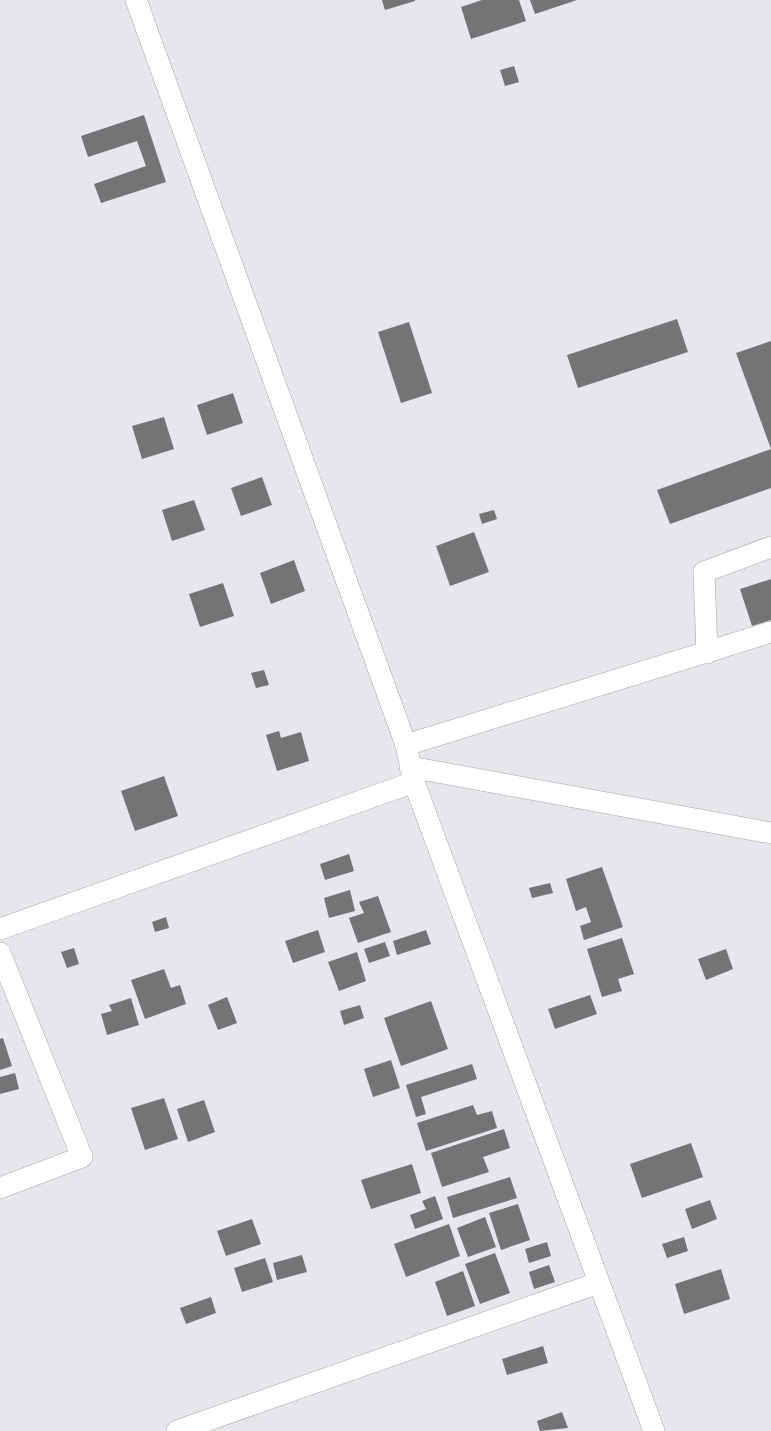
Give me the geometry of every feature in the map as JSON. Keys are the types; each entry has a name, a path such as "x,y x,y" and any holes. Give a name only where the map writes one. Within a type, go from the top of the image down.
{"street":[{"path":"136,0 405,745 412,774 654,1431"},
{"path":"707,653 704,572 771,547"},
{"path":"405,745 771,632"},
{"path":"0,929 412,774 771,833"},
{"path":"0,953 82,1157 0,1188"},
{"path":"177,1431 598,1283"}],"building":[{"path":"382,0 415,0 415,1 385,10"},
{"path":"482,0 519,0 526,21 471,39 461,7"},
{"path":"530,0 577,0 535,14"},
{"path":"514,66 519,82 505,86 500,70"},
{"path":"144,115 166,182 101,203 94,184 146,166 137,141 88,157 81,136"},
{"path":"677,319 688,352 578,388 567,355"},
{"path":"409,322 432,393 401,403 378,332"},
{"path":"771,341 771,449 736,353"},
{"path":"233,393 243,423 207,435 197,405"},
{"path":"164,417 174,449 142,459 132,426"},
{"path":"771,449 771,488 670,524 657,490"},
{"path":"262,477 272,505 241,516 231,488"},
{"path":"194,500 205,530 172,541 162,510"},
{"path":"494,510 497,519 482,524 479,514"},
{"path":"474,532 489,572 450,586 436,546"},
{"path":"294,560 305,591 271,604 260,573"},
{"path":"771,579 771,620 752,626 740,589"},
{"path":"223,583 234,616 200,627 189,594"},
{"path":"264,670 269,685 256,688 251,673"},
{"path":"279,731 281,738 301,732 309,761 277,771 266,735"},
{"path":"164,776 178,816 135,831 121,791"},
{"path":"349,854 354,871 325,880 320,864"},
{"path":"602,867 623,927 584,940 580,926 591,922 586,907 576,911 566,879"},
{"path":"550,883 553,893 532,898 529,888"},
{"path":"350,890 355,911 329,918 324,898"},
{"path":"378,896 391,932 358,943 349,918 364,913 359,902"},
{"path":"166,917 169,928 155,932 152,922"},
{"path":"318,930 325,952 293,963 285,941"},
{"path":"426,930 431,944 397,955 393,941"},
{"path":"622,938 634,974 618,979 622,991 602,997 587,949"},
{"path":"385,942 390,956 369,963 364,949"},
{"path":"74,948 79,964 67,968 61,952"},
{"path":"726,949 733,969 706,980 698,959"},
{"path":"357,952 366,981 339,991 328,962"},
{"path":"164,969 171,988 180,985 186,1004 145,1019 131,980"},
{"path":"590,995 597,1014 555,1029 548,1009"},
{"path":"227,997 237,1023 218,1030 208,1005"},
{"path":"131,998 139,1025 107,1035 101,1014 112,1011 109,1005"},
{"path":"431,1001 448,1049 401,1066 384,1018"},
{"path":"360,1005 364,1018 344,1025 340,1011"},
{"path":"3,1038 12,1066 0,1070 0,1039"},
{"path":"391,1060 400,1088 373,1097 364,1069"},
{"path":"472,1064 477,1079 421,1097 426,1114 416,1117 406,1085"},
{"path":"15,1073 19,1089 0,1094 0,1077"},
{"path":"164,1098 178,1139 145,1150 131,1108"},
{"path":"204,1100 215,1132 188,1142 177,1109"},
{"path":"473,1105 477,1115 492,1111 497,1128 426,1151 417,1123"},
{"path":"504,1129 510,1148 483,1157 489,1172 442,1187 431,1153"},
{"path":"691,1143 703,1177 642,1198 630,1164"},
{"path":"412,1164 421,1193 371,1209 361,1180"},
{"path":"510,1177 517,1198 453,1218 447,1197"},
{"path":"435,1196 443,1219 415,1229 410,1215 426,1209 422,1201"},
{"path":"710,1200 717,1219 692,1229 685,1209"},
{"path":"518,1204 530,1240 501,1250 489,1213"},
{"path":"485,1217 496,1247 468,1257 457,1228"},
{"path":"252,1219 261,1244 226,1256 217,1231"},
{"path":"449,1224 460,1256 406,1277 394,1244"},
{"path":"684,1237 688,1251 667,1258 662,1244"},
{"path":"547,1242 551,1256 529,1263 525,1249"},
{"path":"495,1253 510,1293 480,1304 465,1264"},
{"path":"302,1255 307,1272 277,1280 273,1263"},
{"path":"265,1258 273,1282 242,1292 234,1268"},
{"path":"549,1265 555,1282 534,1289 529,1272"},
{"path":"721,1269 730,1299 684,1314 675,1284"},
{"path":"463,1271 475,1306 447,1316 435,1282"},
{"path":"211,1297 216,1313 186,1324 180,1308"},
{"path":"543,1346 548,1363 507,1375 502,1359"},
{"path":"562,1412 568,1428 540,1431 537,1421"}]}
